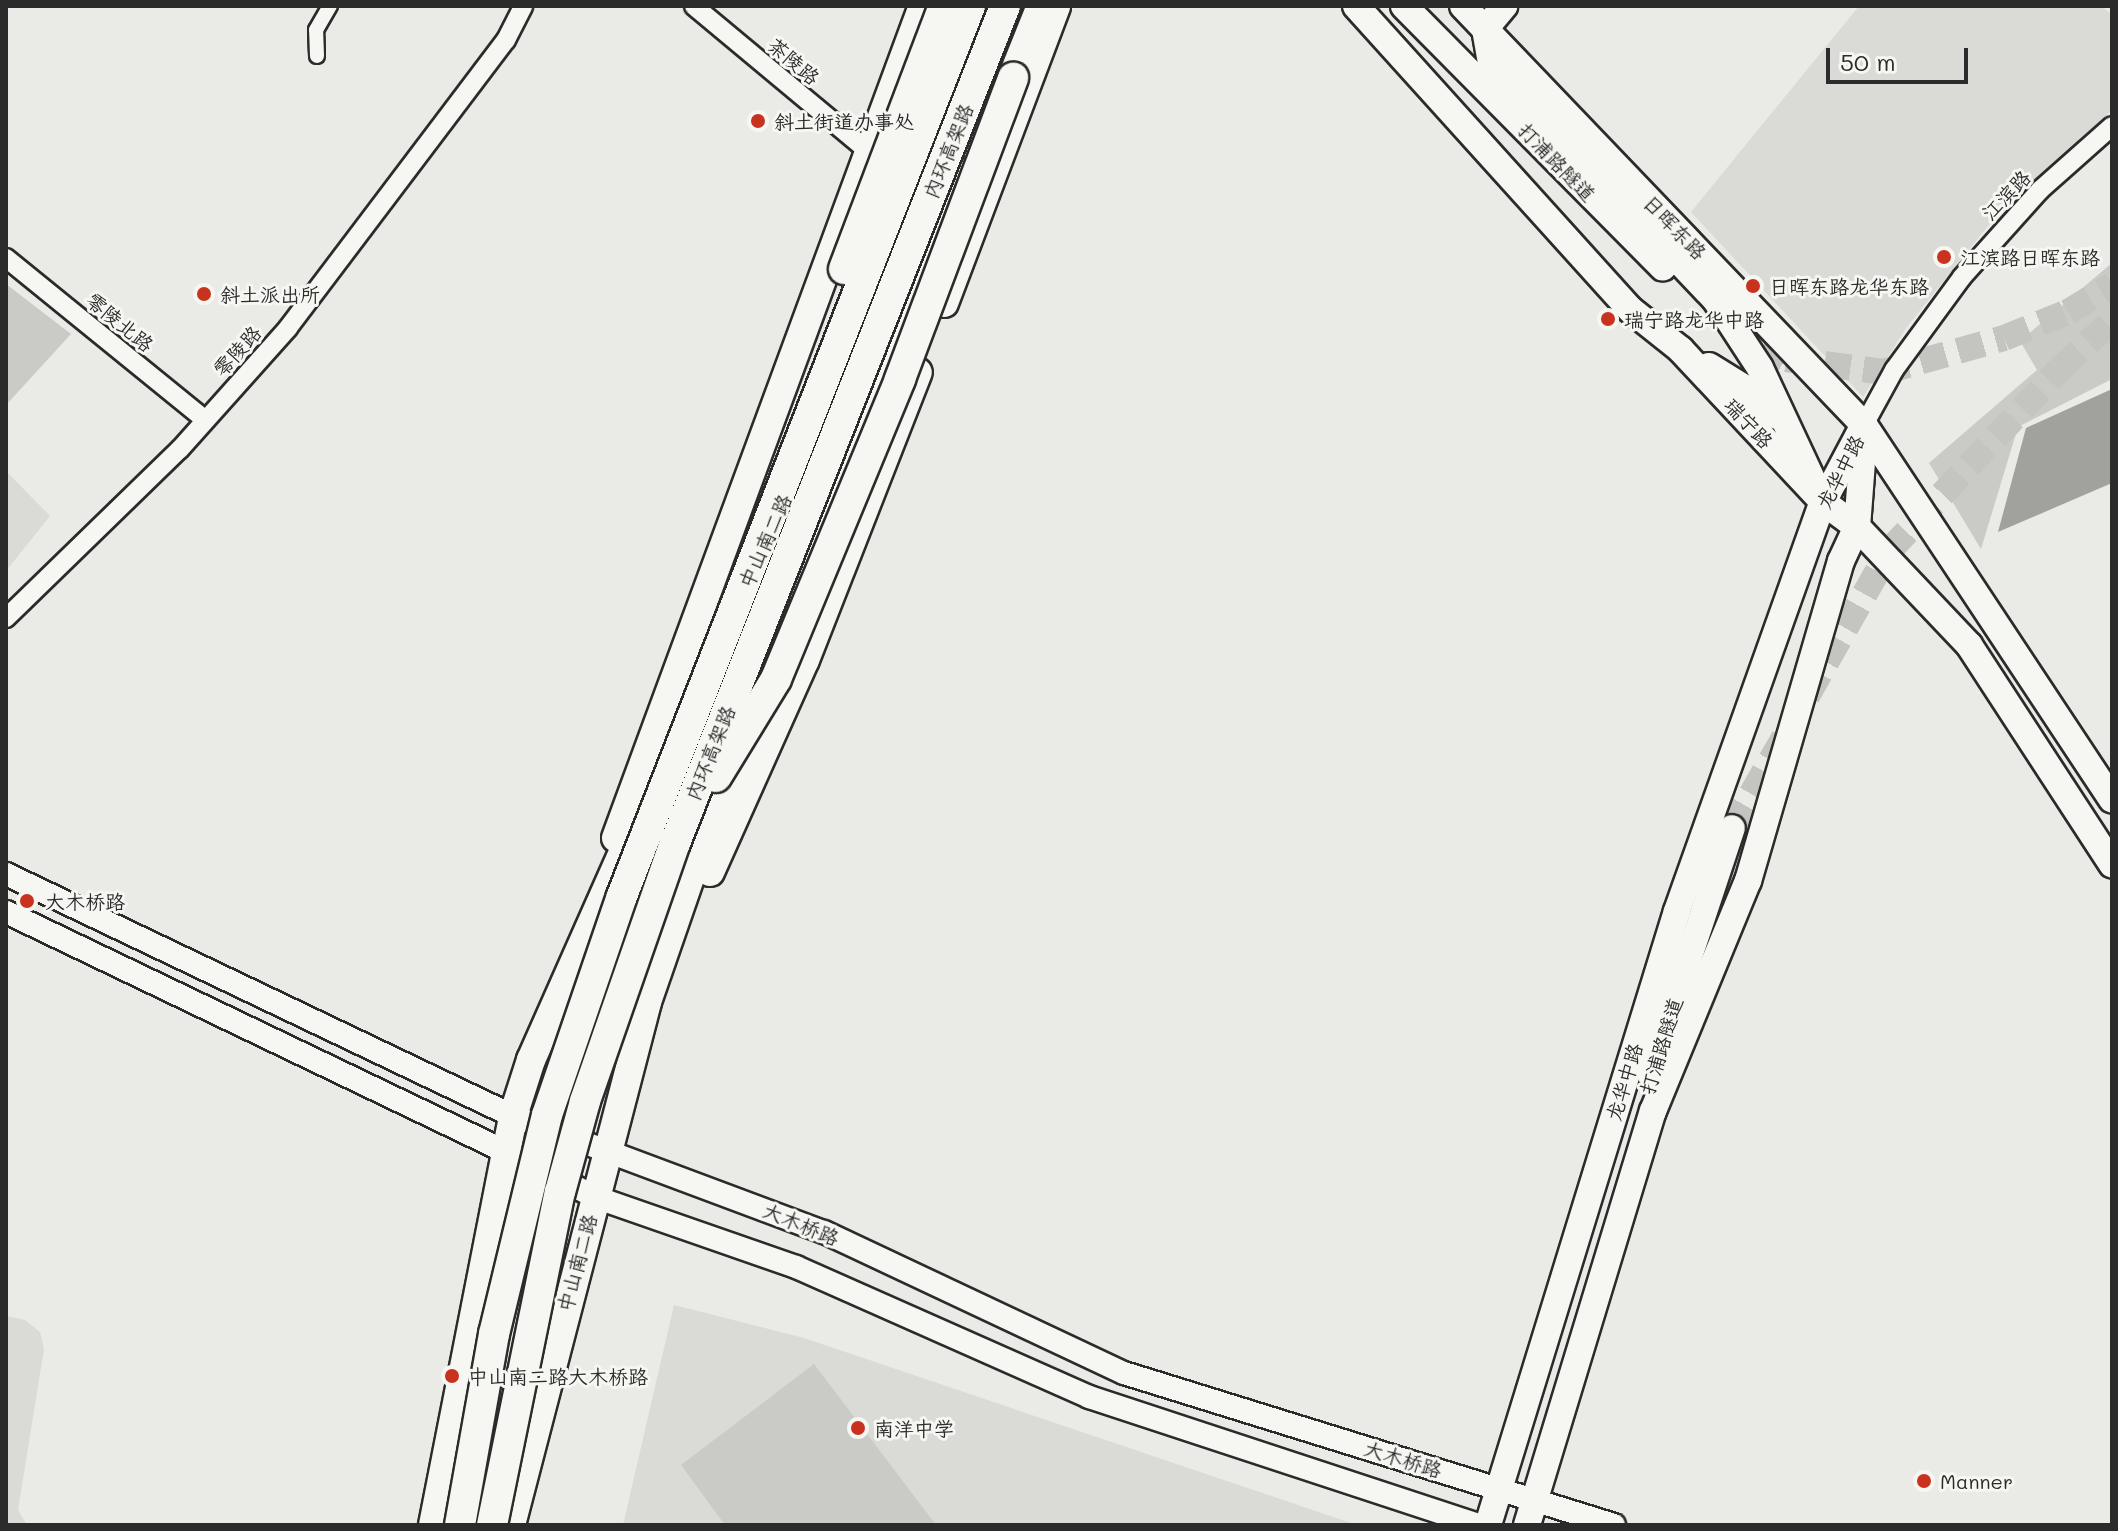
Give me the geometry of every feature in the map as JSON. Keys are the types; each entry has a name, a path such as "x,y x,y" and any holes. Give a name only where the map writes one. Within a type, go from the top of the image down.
{"highway":[{"path":"642,842 720,588 944,6"},
{"name":"内环高架路","path":"460,1525 494,1334 547,1115 642,842 970,6"},
{"name":"内环高架路","path":"492,1525 560,1192 585,1101 675,843 1005,6"},
{"path":"675,843 776,679 900,379 1039,6"}],"main road":[{"name":"中山南二路","path":"433,1525 513,1116 531,1060 923,6"},
{"name":"中山南二路","path":"531,1060 782,509 960,6"},
{"name":"中山南二路","path":"511,1525 647,1002 780,623 907,301 1039,6"},
{"name":"中山南二路","path":"647,1002 681,939 805,660 881,469 1056,6"},
{"name":"瑞宁路","path":"1356,6 1631,310 1680,349 1823,502 1857,527 1969,645 2112,864"},
{"name":"打浦路隧道","path":"1404,6 1713,315"},
{"name":"日晖东路","path":"1463,6 1864,425"},
{"path":"1485,29 1504,6"},
{"name":"日晖东路","path":"1485,29 1491,63 1715,299 1760,368 1823,502"},
{"name":"日晖东路","path":"1680,349 1759,397 1789,431"},
{"path":"1864,425 2112,799"},
{"name":"龙华中路","path":"1488,1525 1677,911 1823,502 1864,425"},
{"name":"龙华中路","path":"1527,1525 1623,1223 1653,1111 1748,881 1841,561 1857,527 1864,425"},
{"name":"打浦路隧道","path":"1623,1223 1646,1087 1732,828"}],"street":[{"path":"317,56 316,30 330,6"},
{"name":"零陵路","path":"6,618 205,420 288,328 506,40 523,6"},
{"name":"茶陵路","path":"694,6 867,150"},
{"name":"江滨路","path":"1864,425 1894,370 1962,277 2040,190 2112,126"},
{"name":"零陵北路","path":"6,258 205,420"},
{"name":"大木桥路","path":"6,874 513,1116 824,1232 1124,1373 1614,1525"},
{"name":"大木桥路","path":"6,912 506,1151 595,1197 796,1267 1089,1397 1479,1525"}],"shaded area":[{"path":"1859,6 2102,6 2112,15 2112,110 2000,211 1906,328 1863,397 1691,212"},
{"path":"2112,263 2112,379 2018,427 1981,549 1929,463 2037,370 2020,341"},
{"path":"6,284 71,334 6,405"},
{"path":"2112,389 2112,483 1998,532 2026,428"},
{"path":"6,471 50,516 6,571"},
{"name":"南洋中学","path":"674,1305 804,1338 1357,1525 623,1525"},
{"path":"6,1316 25,1320 40,1332 44,1349 18,1510 27,1525 6,1524"},
{"path":"814,1364 936,1525 725,1525 681,1465"}],"tunnel":[{"path":"1730,325 1786,359 1883,372 2004,338 2068,312 2112,285"},
{"path":"1807,696 1889,551 2060,369 2112,321"},
{"path":"1732,828 1786,734"}],"place":[{"name":"斜土街道办事处","path":"758,121"},
{"name":"江滨路日晖东路","path":"1944,257"},
{"name":"日晖东路龙华东路","path":"1753,286"},
{"name":"斜土派出所","path":"204,294"},
{"name":"瑞宁路龙华中路","path":"1608,319"},
{"name":"大木桥路","path":"27,901"},
{"name":"中山南二路大木桥路","path":"452,1376"},
{"name":"南洋中学","path":"858,1428"},
{"name":"Manner","path":"1924,1481"}]}
